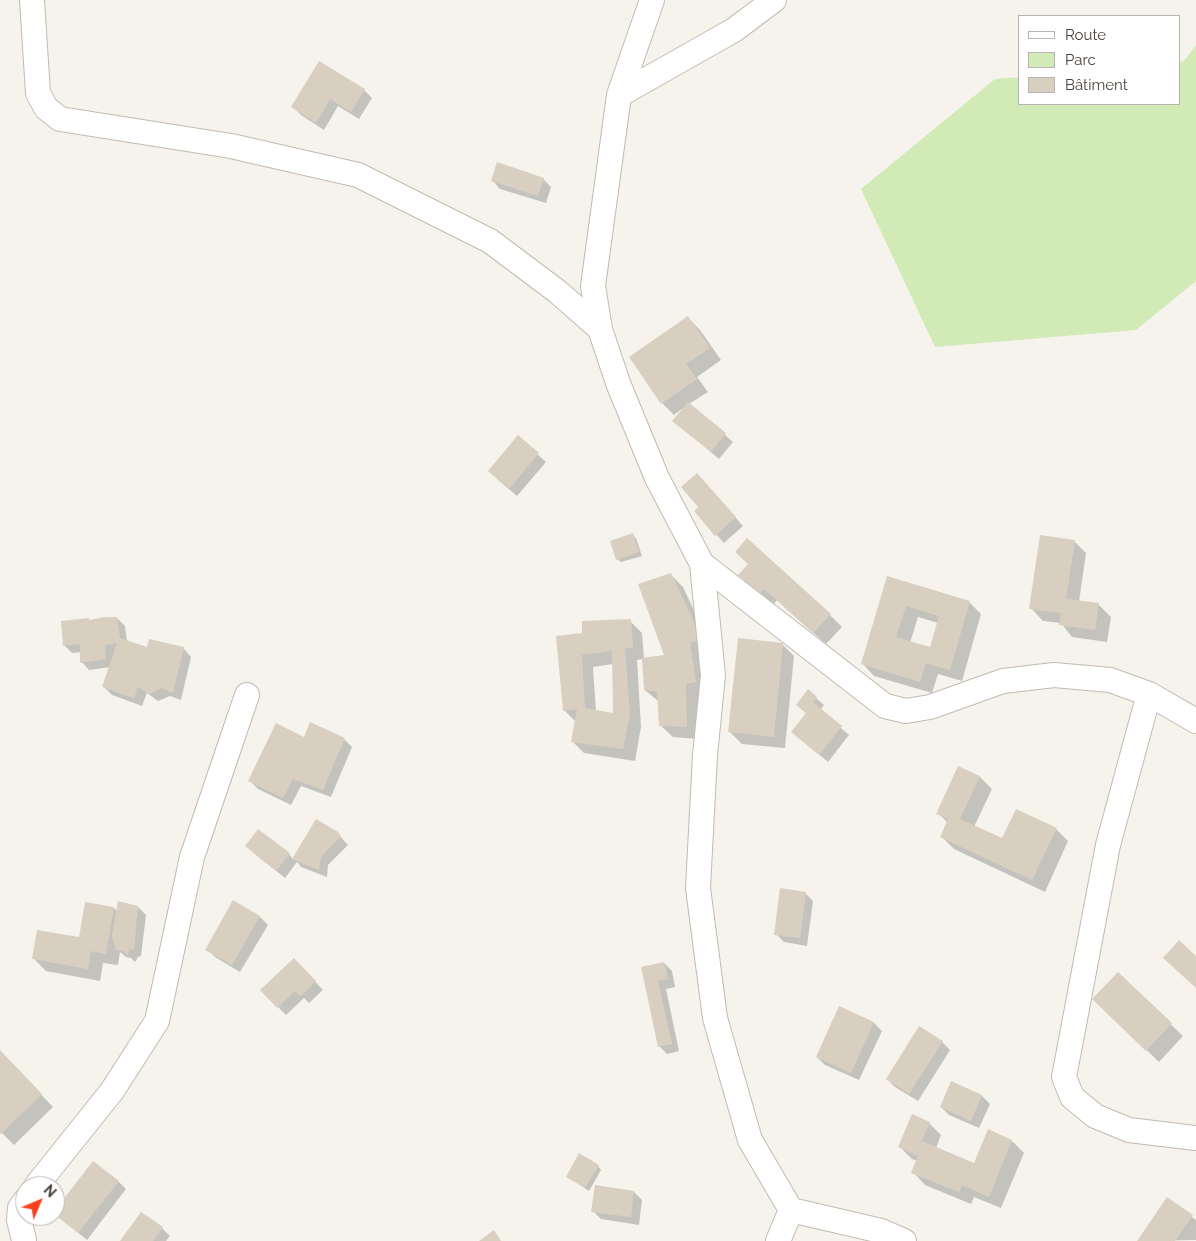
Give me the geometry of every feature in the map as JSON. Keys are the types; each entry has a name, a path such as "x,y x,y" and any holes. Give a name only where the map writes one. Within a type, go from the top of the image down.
{"street":[{"path":"32,0 38,93 46,108 60,119 231,146 358,175 490,241 558,292 600,329"},
{"path":"652,0 619,95 593,286 600,329 618,383 657,478 702,564 713,674 705,755 698,888 715,1018 750,1140 791,1210 881,1231 904,1241"},
{"path":"619,95 734,30 774,0"},
{"path":"702,564 885,706 906,711 922,708 1003,681 1054,675 1110,680 1149,694 1196,721"},
{"path":"1149,694 1108,844 1064,1077 1072,1097 1095,1116 1129,1130 1196,1138"},
{"path":"44,1176 112,1091 157,1021 192,857 247,695"},
{"path":"778,1241 791,1210"},
{"path":"21,1226 27,1241"}],"green space":[{"path":"1196,45 1196,281 1136,330 935,347 861,189 995,79 1018,77 1018,105 1181,105 1181,62 1184,61"}],"building":[{"path":"319,61 365,89 351,112 330,99 316,123 291,107"},
{"path":"497,162 544,178 538,196 491,181"},
{"path":"688,316 710,348 686,364 697,379 661,404 629,357"},
{"path":"688,402 726,433 711,452 672,421"},
{"path":"518,435 539,453 509,489 488,471"},
{"path":"697,473 736,517 715,536 694,511 698,507 681,487"},
{"path":"633,533 639,552 616,560 610,541"},
{"path":"1040,535 1075,540 1066,599 1099,603 1095,630 1059,625 1061,613 1029,609"},
{"path":"747,538 831,614 813,633 764,589 760,594 738,575 748,564 735,552"},
{"path":"671,573 702,639 690,643 696,682 686,684 687,727 659,726 657,692 644,690 642,658 664,655 638,584"},
{"path":"887,576 970,601 950,670 926,663 920,682 861,664","holes":["906,606 939,616 930,647 896,637"]},
{"path":"117,617 120,638 147,647 149,639 184,647 173,693 161,688 149,694 138,687 134,698 102,687 117,643 105,645 106,659 80,663 80,644 63,646 61,621 89,618 89,620"},
{"path":"631,619 633,647 625,649 630,714 623,749 571,742 577,709 563,711 556,636 582,633 582,621","holes":["612,651 613,713 585,708 582,655"]},
{"path":"738,638 783,643 774,737 728,732"},
{"path":"808,689 817,697 813,702 842,726 819,755 791,732 806,713 796,705"},
{"path":"310,722 345,738 323,790 293,779 283,798 248,781 276,723 304,737"},
{"path":"958,766 980,776 960,819 1002,838 1016,809 1057,828 1032,880 940,837 948,819 936,814"},
{"path":"316,819 338,832 341,836 321,857 319,870 292,859"},
{"path":"258,829 290,853 276,871 245,846"},
{"path":"780,888 806,892 800,938 774,935"},
{"path":"233,900 260,916 232,965 205,950"},
{"path":"118,901 138,906 134,949 130,949 127,955 124,951 116,950 112,936"},
{"path":"85,902 114,907 106,954 91,951 88,969 32,959 37,930 79,937"},
{"path":"1179,940 1196,956 1196,988 1163,958"},
{"path":"294,958 316,981 300,996 295,991 277,1008 260,990"},
{"path":"664,962 668,979 658,981 672,1044 658,1047 641,967"},
{"path":"1118,972 1172,1023 1146,1051 1092,999"},
{"path":"839,1006 874,1022 851,1073 816,1057"},
{"path":"919,1026 943,1041 909,1094 886,1079"},
{"path":"0,1050 42,1094 1,1134 0,1133"},
{"path":"951,1081 982,1095 971,1121 940,1107"},
{"path":"912,1114 930,1122 922,1141 974,1163 988,1129 1012,1140 989,1197 962,1185 959,1192 911,1173 918,1156 898,1147"},
{"path":"579,1153 599,1165 585,1188 566,1177"},
{"path":"93,1161 119,1181 78,1233 65,1223 65,1197"},
{"path":"595,1185 634,1191 631,1217 591,1212"},
{"path":"1167,1197 1193,1215 1175,1241 1137,1241"},
{"path":"141,1212 163,1227 153,1241 120,1241"},
{"path":"494,1230 501,1241 479,1241"}]}
